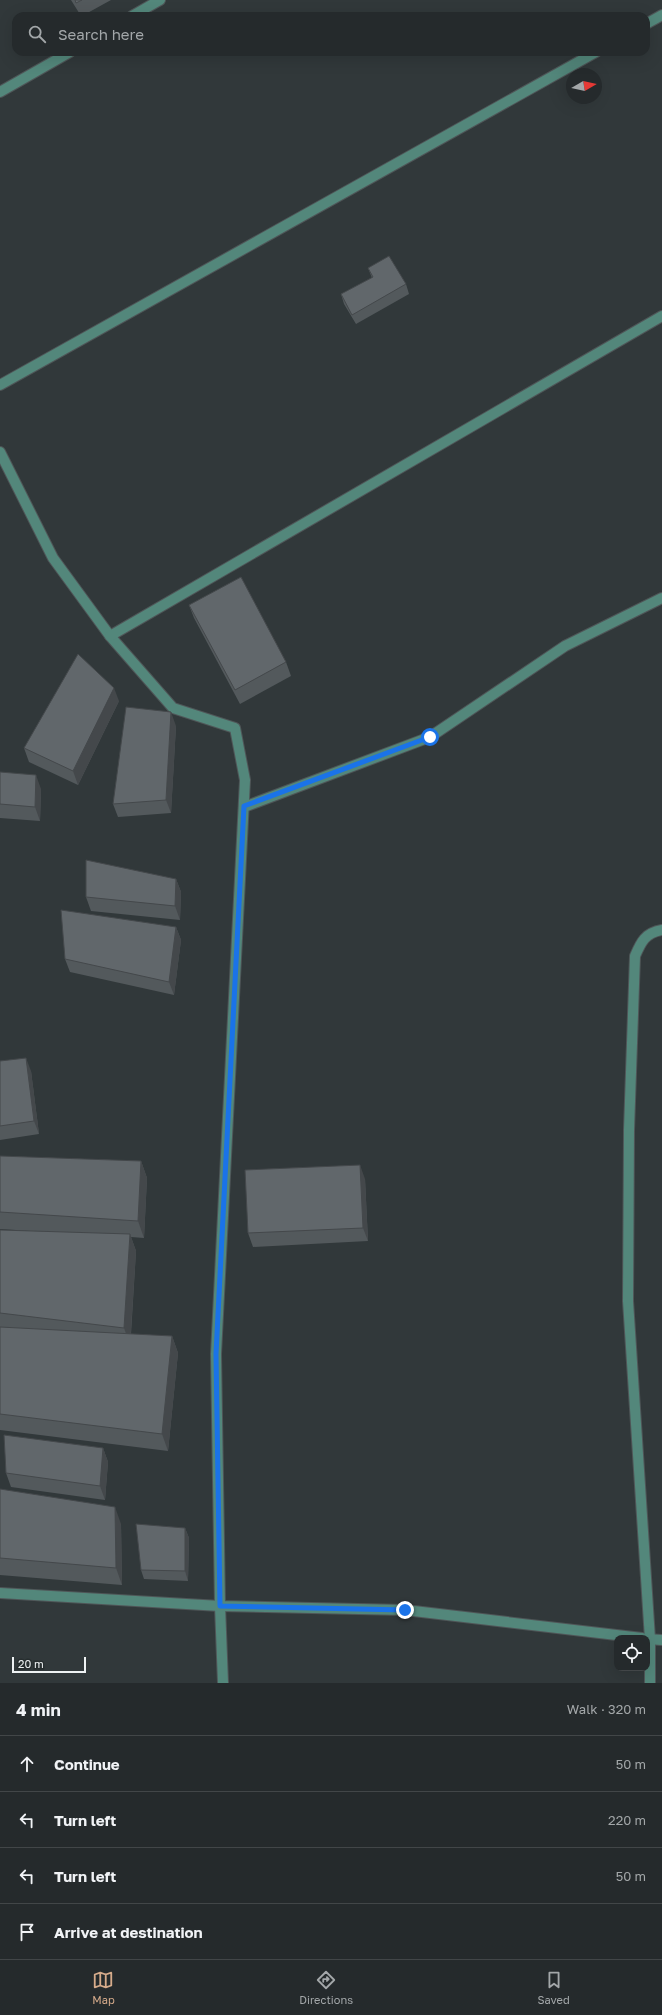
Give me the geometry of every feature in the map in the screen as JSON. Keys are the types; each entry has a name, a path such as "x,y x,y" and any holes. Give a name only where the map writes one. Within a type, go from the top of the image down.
{"street":[{"path":"139,12 160,0"},
{"path":"650,22 662,15"},
{"path":"0,92 63,56"},
{"path":"0,385 589,56"},
{"path":"110,636 662,316"},
{"path":"0,452 53,558 110,636 173,708 235,728 245,780 216,1354 220,1606 223,1683"},
{"path":"244,806 430,737 565,646 662,598"},
{"path":"646,1635 628,1301 629,1130 635,956 642,940 652,932 662,930"},
{"path":"0,1593 220,1606 405,1610 614,1635"},
{"path":"650,1639 662,1640"},
{"path":"649,1671 650,1683"}],"building":[{"path":"75,0 82,0 76,3"},
{"path":"389,256 406,284 352,315 341,294 373,277 368,268"},
{"path":"241,577 286,662 235,690 189,605"},
{"path":"78,654 114,688 73,771 24,748"},
{"path":"126,707 171,712 166,800 113,804"},
{"path":"0,772 36,775 35,807 0,804"},
{"path":"86,860 176,879 175,906 86,897"},
{"path":"61,910 176,927 169,982 65,959"},
{"path":"26,1058 34,1121 0,1126 0,1061"},
{"path":"0,1156 141,1161 138,1221 0,1212"},
{"path":"360,1165 363,1228 248,1233 245,1170"},
{"path":"0,1230 130,1234 124,1328 0,1313"},
{"path":"0,1327 172,1336 162,1434 0,1414"},
{"path":"4,1435 103,1448 100,1486 6,1473"},
{"path":"0,1489 115,1507 116,1568 0,1558"},
{"path":"136,1524 185,1528 185,1571 141,1570"}],"route":[{"path":"405,1610 220,1606 216,1354 235,1006 244,806 430,737"}]}
